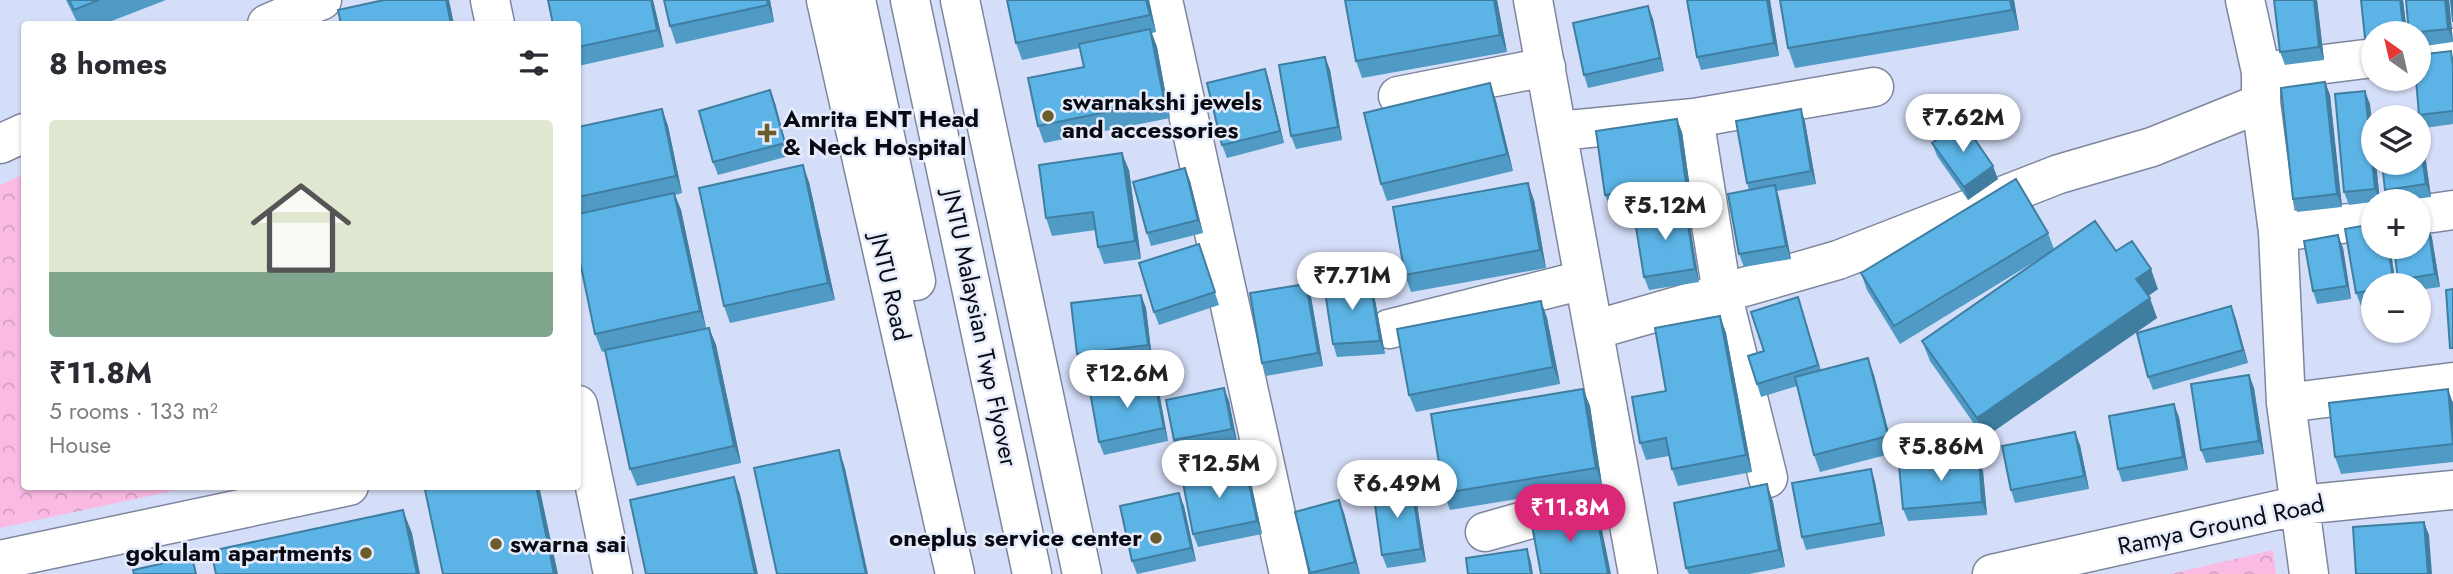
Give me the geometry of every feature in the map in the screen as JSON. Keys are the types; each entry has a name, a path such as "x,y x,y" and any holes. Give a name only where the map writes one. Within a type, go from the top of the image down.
{"street":[{"path":"274,21 322,0"},
{"path":"490,0 494,21"},
{"name":"JNTU Road","path":"826,0 955,574"},
{"path":"856,0 979,574"},
{"name":"JNTU Malaysian Twp Flyover","path":"910,0 1032,574"},
{"path":"960,0 1082,574"},
{"path":"1163,0 1289,574"},
{"path":"2245,0 2261,88 2278,232 2286,403 2309,574"},
{"path":"1539,1 1546,67 1637,574"},
{"path":"2431,51 2453,48"},
{"path":"1594,330 1838,260 2059,174 2152,147 2261,88 2361,61"},
{"path":"1398,96 1546,67"},
{"path":"1558,131 1694,118 1874,87"},
{"path":"1694,118 1721,293 1768,478"},
{"path":"0,144 21,134"},
{"path":"2431,214 2453,211"},
{"path":"2278,232 2361,222"},
{"path":"1389,329 1583,280"},
{"path":"2286,403 2453,382"},
{"path":"581,431 613,574"},
{"path":"0,560 330,490"},
{"path":"1485,532 1623,493"},
{"name":"Ramya Ground Road","path":"1992,574 2300,505 2452,499"}],"green space":[{"path":"21,175 21,490 177,490 0,528 0,185"},
{"path":"2273,550 2276,574 2171,574"}],"building":[{"path":"69,0 99,0 74,10"},
{"path":"384,0 446,0 450,21 340,21 338,10"},
{"path":"548,0 651,0 657,30 581,46 581,21 552,21"},
{"path":"664,0 767,0 768,5 670,26"},
{"path":"1007,0 1146,0 1150,15 1016,43"},
{"path":"1345,0 1494,0 1500,35 1356,61"},
{"path":"1687,0 1767,0 1774,43 1697,57"},
{"path":"1780,0 2010,0 2012,10 1788,48"},
{"path":"2274,0 2314,0 2319,47 2280,52"},
{"path":"2361,0 2400,0 2403,21 2363,21"},
{"path":"2406,0 2445,0 2448,29 2431,31 2431,21 2408,21"},
{"path":"1648,6 1660,58 1584,75 1573,23"},
{"path":"1150,29 1164,100 1038,126 1028,78 1084,67 1079,44"},
{"path":"2451,51 2453,111 2431,114 2431,105 2418,105 2417,91 2431,91 2431,53"},
{"path":"1325,57 1338,127 1291,136 1279,65"},
{"path":"1265,69 1280,131 1222,145 1207,83"},
{"path":"2325,82 2337,194 2293,199 2281,88"},
{"path":"1490,83 1507,154 1381,184 1364,113"},
{"path":"770,90 785,143 713,162 699,111"},
{"path":"2365,91 2366,105 2361,105 2361,175 2374,175 2375,189 2344,192 2335,94"},
{"path":"662,109 676,176 581,196 581,126"},
{"path":"1801,109 1811,171 1747,183 1736,121"},
{"path":"1677,119 1686,183 1605,195 1596,131"},
{"path":"1963,122 1993,166 1964,187 1932,143"},
{"path":"1122,153 1135,241 1098,247 1093,212 1046,218 1039,165"},
{"path":"803,165 828,283 724,306 699,188"},
{"path":"1185,168 1198,220 1147,233 1133,182"},
{"path":"2383,175 2425,175 2426,184 2385,189"},
{"path":"2016,179 2048,233 1894,326 1861,273"},
{"path":"1528,183 1540,250 1405,275 1393,207"},
{"path":"1775,185 1786,246 1739,254 1728,194"},
{"path":"674,193 700,311 595,334 581,266 581,213"},
{"path":"1685,206 1695,269 1644,277 1634,215"},
{"path":"2095,221 2116,251 2132,241 2151,269 2136,279 2150,298 1977,418 1922,341"},
{"path":"2361,226 2361,259 2390,259 2392,273 2361,273 2361,292 2356,293 2345,229"},
{"path":"2338,235 2347,286 2313,291 2304,241"},
{"path":"1199,244 1215,292 1154,312 1139,263"},
{"path":"2431,246 2435,274 2397,273 2395,259 2431,259"},
{"path":"1369,276 1380,341 1333,344 1324,285"},
{"path":"1306,284 1318,353 1262,363 1250,293"},
{"path":"2453,289 2453,348 2450,348 2446,290"},
{"path":"1141,295 1148,345 1077,354 1071,303"},
{"path":"1798,297 1818,365 1757,384 1748,356 1764,351 1751,312"},
{"path":"1541,301 1553,367 1409,395 1397,329"},
{"path":"2231,306 2243,350 2148,377 2137,333"},
{"path":"1720,316 1746,455 1672,469 1666,438 1640,443 1632,397 1666,391 1655,328"},
{"path":"709,328 734,446 630,469 605,350"},
{"path":"1868,358 1888,436 1814,455 1795,377"},
{"path":"2249,375 2259,441 2201,450 2191,384"},
{"path":"1154,379 1164,428 1099,442 1090,392"},
{"path":"1224,388 1232,429 1174,440 1166,400"},
{"path":"1583,389 1596,468 1444,493 1431,414"},
{"path":"2448,389 2453,444 2335,457 2329,403"},
{"path":"2174,404 2183,457 2118,469 2109,416"},
{"path":"2075,432 2084,476 2011,490 2002,446"},
{"path":"839,450 866,574 777,574 754,468"},
{"path":"1979,458 1982,502 1903,509 1899,465"},
{"path":"1245,465 1257,521 1193,534 1182,478"},
{"path":"1871,469 1881,523 1802,537 1792,483"},
{"path":"734,477 755,574 646,574 630,500"},
{"path":"1767,484 1779,550 1686,568 1674,503"},
{"path":"1412,485 1421,549 1382,555 1373,490"},
{"name":"swarna sai","path":"425,490 537,490 554,574 443,574"},
{"path":"1179,493 1191,548 1132,561 1120,506"},
{"path":"1339,500 1355,562 1310,573 1295,512"},
{"path":"1595,507 1608,574 1541,574 1531,520"},
{"path":"403,510 417,574 216,574 211,551"},
{"path":"2424,522 2428,574 2356,574 2353,527"},
{"path":"1527,549 1531,574 1468,574 1466,558"},
{"path":"192,557 196,574 134,574 133,570"}],"place":[{"name":"swarnakshi jewels and accessories","path":"1048,116"},
{"name":"Amrita ENT Head & Neck Hospital","path":"767,133"},
{"name":"oneplus service center","path":"1156,538"},
{"name":"swarna sai","path":"496,544"},
{"name":"gokulam apartments","path":"366,553"}]}
